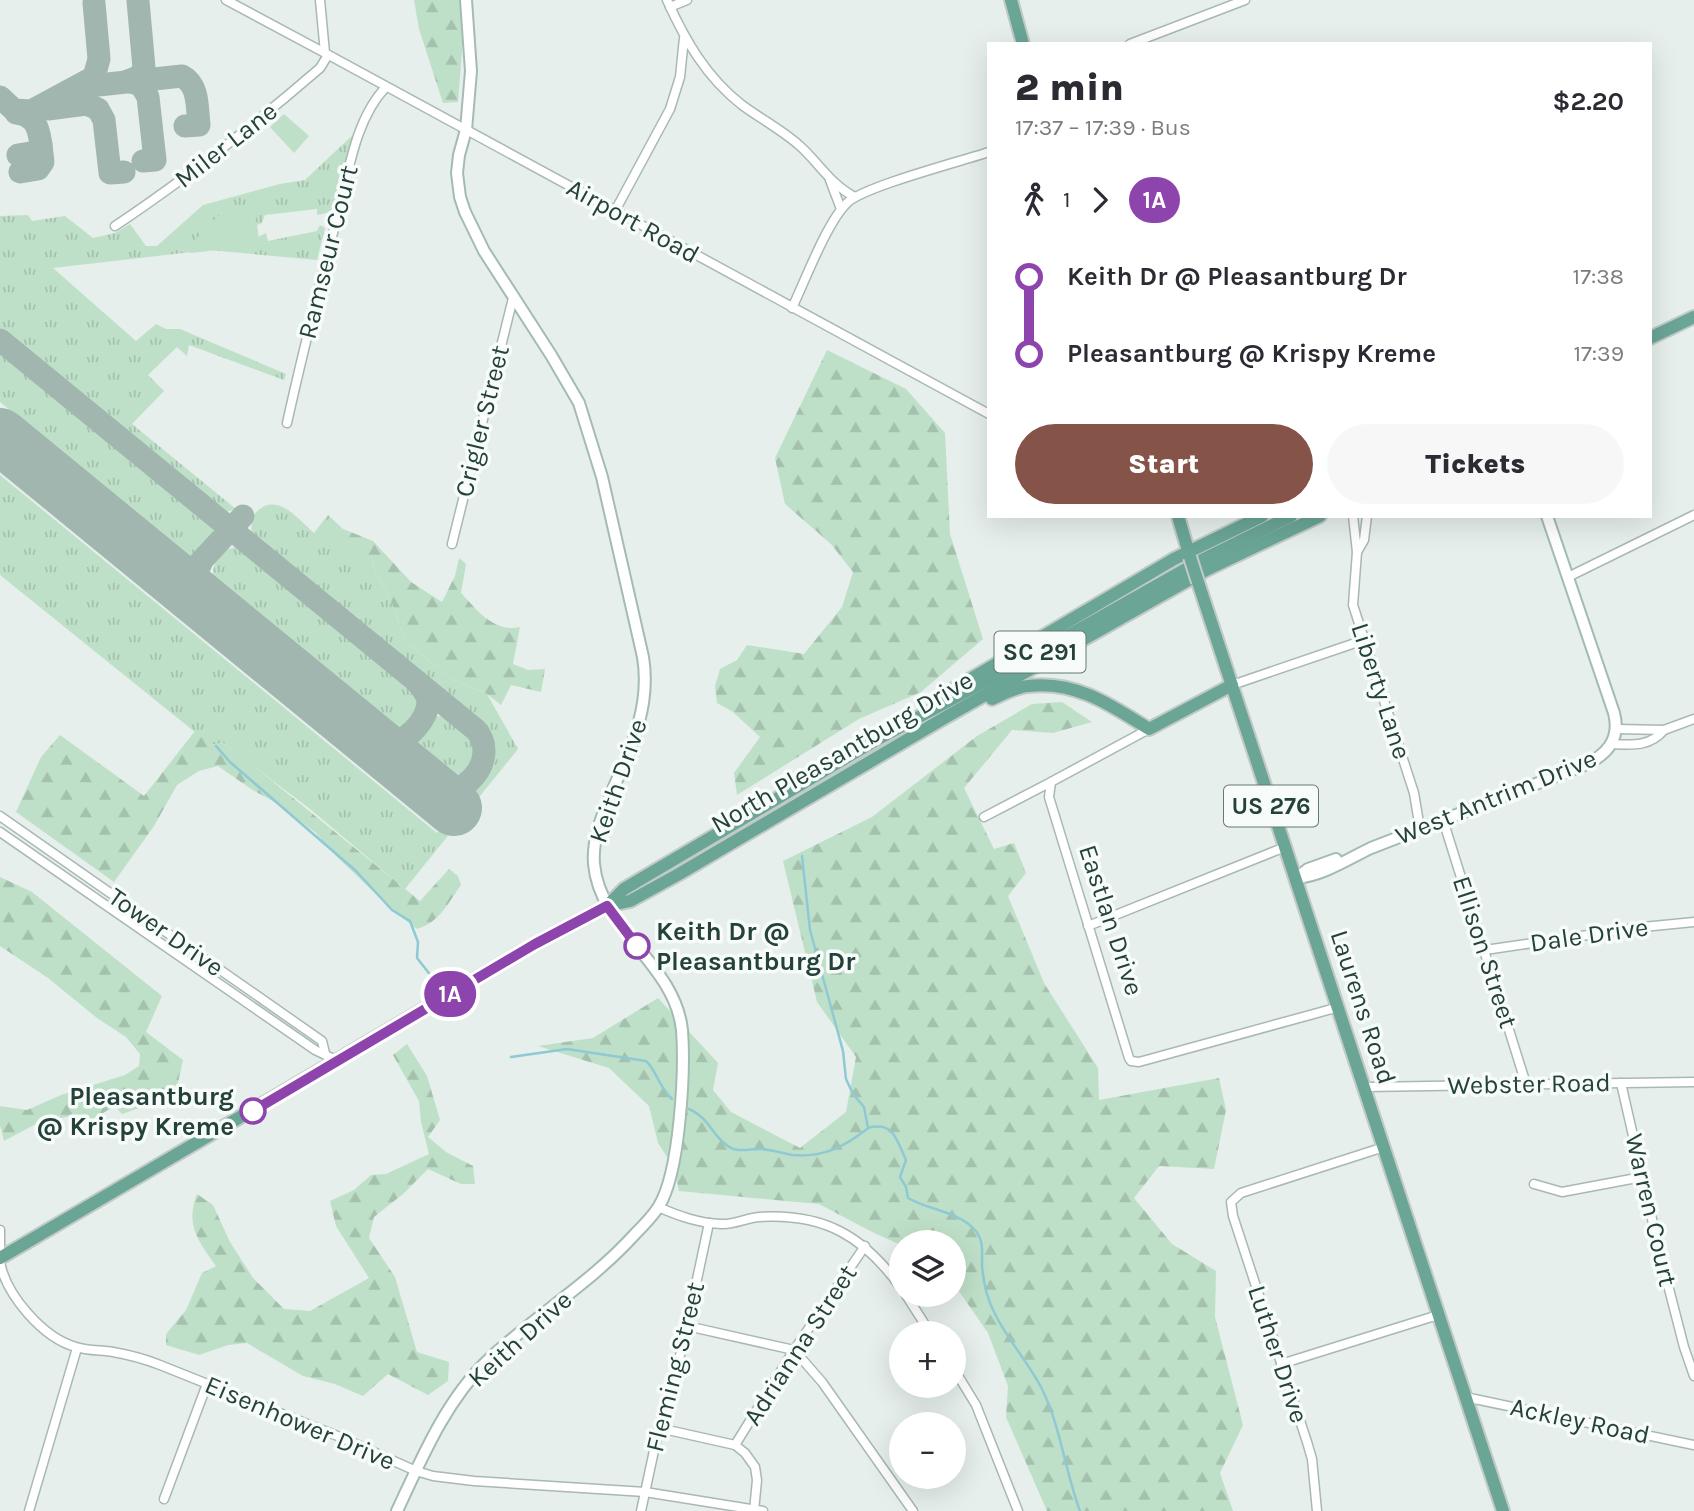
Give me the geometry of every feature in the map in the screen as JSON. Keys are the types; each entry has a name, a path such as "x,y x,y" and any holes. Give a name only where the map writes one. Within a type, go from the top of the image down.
{"main road":[{"path":"1011,0 1022,42"},
{"path":"1652,337 1694,317"},
{"name":"Laurens Road","path":"1179,518 1197,560 1198,582 1503,1511"},
{"path":"1197,560 1259,518"},
{"name":"SC 291","path":"1197,560 1287,518"},
{"name":"SC 291","path":"1197,560 1315,518"},
{"name":"North Pleasantburg Drive","path":"607,906 624,889 835,765 953,690 1197,560"},
{"name":"North Pleasantburg Drive","path":"0,1257 535,944 607,906 630,901 844,778 1197,560"},
{"path":"946,717 1025,686 1051,685 1088,694 1149,729 1232,685"}],"street":[{"name":"Airport Road","path":"226,0 987,413"},
{"path":"320,0 327,54"},
{"name":"Keith Drive","path":"397,1511 455,1402 485,1363 611,1259 659,1207 675,1163 681,1091 681,1027 673,997 664,981 607,906 597,886 594,863 595,835 636,733 645,697 646,677 602,477 585,419 569,385 479,243 465,212 457,173 466,130 471,61 466,0"},
{"path":"687,0 669,4 684,38 713,78 752,112 793,140 830,180 855,197"},
{"path":"1135,42 1245,0"},
{"path":"615,211 670,109 680,78 684,38"},
{"name":"Miler Lane","path":"115,226 234,141 320,68 327,54"},
{"name":"Ramseur Court","path":"287,423 353,155 376,97 386,87"},
{"path":"792,308 841,209 855,197 987,153"},
{"path":"830,180 841,209"},
{"name":"Crigler Street","path":"452,544 513,298"},
{"path":"1568,577 1694,515"},
{"name":"Liberty Lane","path":"1353,518 1357,552 1353,605 1414,793 1420,829"},
{"name":"Liberty Lane","path":"1357,552 1364,540 1367,518"},
{"name":"West Antrim Drive","path":"1297,878 1311,877 1420,829 1594,761 1612,744 1617,729 1614,713 1548,518"},
{"path":"1232,685 1364,640"},
{"path":"1617,729 1664,730 1694,719"},
{"path":"984,817 1149,729"},
{"path":"1612,744 1642,744 1657,738 1664,730"},
{"name":"Eastlan Drive","path":"1051,782 1049,802 1129,1058 1134,1062 1339,1007"},
{"name":"Tower Drive","path":"0,816 322,1041 325,1053"},
{"name":"Ellison Street","path":"1443,820 1526,1084"},
{"name":"Tower Drive","path":"0,832 315,1050 338,1061"},
{"path":"1088,926 1285,847"},
{"name":"Dale Drive","path":"1485,950 1694,922"},
{"name":"Webster Road","path":"1365,1087 1694,1082"},
{"name":"Warren Court","path":"1621,1083 1684,1347 1694,1376"},
{"name":"Luther Drive","path":"1317,1511 1310,1451 1231,1207 1233,1200 1241,1193 1384,1147"},
{"path":"1534,1184 1562,1192 1642,1177"},
{"path":"659,1207 689,1220 709,1223 726,1224 757,1217 806,1219 843,1232 865,1246 889,1271"},
{"name":"Fleming Street","path":"640,1511 659,1428 672,1391 709,1223"},
{"name":"Eisenhower Drive","path":"0,1230 0,1257 7,1284 31,1318 65,1343 77,1348 140,1357 433,1476 645,1492 757,1511"},
{"name":"Adrianna Street","path":"735,1445 794,1350 865,1246"},
{"path":"1281,1364 1438,1315"},
{"path":"687,1326 794,1350 822,1382 913,1511"},
{"path":"29,1511 77,1348"},
{"path":"163,1499 207,1384"},
{"path":"966,1389 976,1405 1018,1511"},
{"name":"Ackley Road","path":"1465,1397 1694,1445"},
{"path":"659,1428 735,1445 745,1453 755,1467 757,1511"}],"green space":[{"path":"414,0 466,0 458,102 443,103 419,29"},
{"path":"284,114 309,136 294,153 270,127"},
{"path":"357,131 331,212 317,215 317,209 265,215 262,223 257,225 258,237 266,233 268,241 317,231 320,225 325,228 317,260 209,250 53,268 136,341 156,324 166,329 180,329 286,374 284,380 189,345 187,356 177,347 148,375 164,391 132,424 236,509 226,512 0,329 0,216 28,215 32,221 65,216 93,238 115,233 130,224 146,246 157,246 203,205 305,180"},
{"path":"254,207 260,245 191,253 190,245 218,216"},
{"path":"827,350 906,389 945,433 950,534 983,639 921,692 859,719 737,795 734,773 760,737 733,712 717,703 715,686 720,669 737,660 747,645 804,654 842,607 853,572 831,544 785,504 775,458"},
{"path":"0,351 206,518 214,530 202,550 190,558 0,402"},
{"path":"0,475 437,833 490,765 493,748 490,736 488,731 251,534 252,517 268,505 284,508 314,533 328,515 343,529 330,534 371,556 405,641 453,680 487,694 518,749 405,889 310,809 223,743 211,745 0,575"},
{"path":"343,529 373,541 411,582 442,602 455,576 459,558 466,564 461,593 487,619 502,627 520,627 513,664 528,670 545,669 541,692 511,685 501,705 487,694 453,680 405,641 371,556 346,557 329,533"},
{"path":"237,547 248,553 414,689 418,695 419,706 415,717 407,726 402,730 212,576 219,556 226,550"},
{"path":"1062,702 1092,722 1053,733 1012,730 964,788 994,849 1014,843 1026,873 1008,896 1044,983 1098,1068 1099,1100 1219,1078 1226,1110 1214,1169 1159,1166 1134,1198 1172,1244 1216,1271 1215,1317 1243,1425 1220,1473 1233,1511 1047,1511 1006,1417 1008,1386 988,1333 966,1301 966,1230 889,1230 889,1240 819,1204 679,1191 674,1168 658,1143 649,1106 609,1068 538,1046 593,1038 658,998 718,1063 713,1090 731,1112 800,1148 846,1112 856,1057 817,1002 783,861 872,817 977,736 1032,704"},
{"path":"437,716 458,726 473,742 475,759 460,778 415,742 426,725"},
{"path":"195,731 211,745 223,743 250,763 420,901 449,869 458,876 461,885 438,917 417,929 398,915 335,855 316,833 278,804 218,766 199,771 177,785 154,826 114,882 16,812 41,757 60,735 144,796"},
{"path":"0,877 32,892 162,996 146,1032 183,1060 177,1087 142,1107 122,1114 115,1106 89,1121 79,1114 36,1124 4,1141 0,1125 0,1106 27,1110 61,1095 125,1075 139,1066 140,1054 126,1037 97,1018 48,978 0,946"},
{"path":"407,1044 427,1076 440,1120 428,1137 446,1152 473,1166 475,1184 461,1184 428,1169 374,1217 369,1238 395,1277 417,1352 449,1362 448,1381 428,1395 388,1374 363,1396 335,1384 303,1376 247,1343 228,1345 199,1355 166,1345 166,1334 186,1310 202,1273 216,1266 195,1232 192,1215 197,1194 213,1205 230,1242 253,1278 284,1309 310,1311 369,1278 336,1226 330,1201 354,1190 371,1175 386,1174 429,1154 419,1101 393,1055"}],"waterway":[{"path":"216,746 230,762 356,871 392,910 410,921 418,942 417,958 436,982"},
{"path":"802,856 810,930 843,1051 846,1079 853,1094 864,1107 868,1128 884,1127 897,1140 906,1160 900,1177 908,1198 960,1219 978,1234 989,1301 999,1322 1042,1389 1080,1511"},
{"path":"511,1057 567,1049 646,1061 672,1099"},
{"path":"689,1109 702,1117 722,1141 739,1150 763,1149 792,1155 813,1155 841,1146 867,1129"}],"taxiway":[{"path":"128,81 140,76 144,68 138,1"},
{"path":"0,97 14,110 31,111 94,77 99,59 94,3"},
{"path":"80,87 182,76 192,85 199,125 185,126"},
{"path":"128,81 141,85 148,97 155,160 143,161"},
{"path":"48,109 86,104 98,109 104,120 110,173 124,172"},
{"path":"16,113 25,115 35,124 43,162 38,169 20,172"},
{"path":"18,155 36,152 41,145"},
{"path":"0,340 476,730 483,741 484,754 474,776 454,790 430,788"},
{"path":"161,568 178,575 193,570 243,516"},
{"path":"201,563 196,583 197,592 203,602"},
{"path":"369,738 382,745 391,744 407,737 420,724 428,701 417,682"}],"runway":[{"path":"0,436 454,808"}],"bus line":[{"name":"1A","path":"253,1111 535,944 607,906 637,946"}],"place":[{"name":"Keith Dr @ Pleasantburg Dr","path":"637,946"},
{"name":"Pleasantburg @ Krispy Kreme","path":"253,1111"}]}
